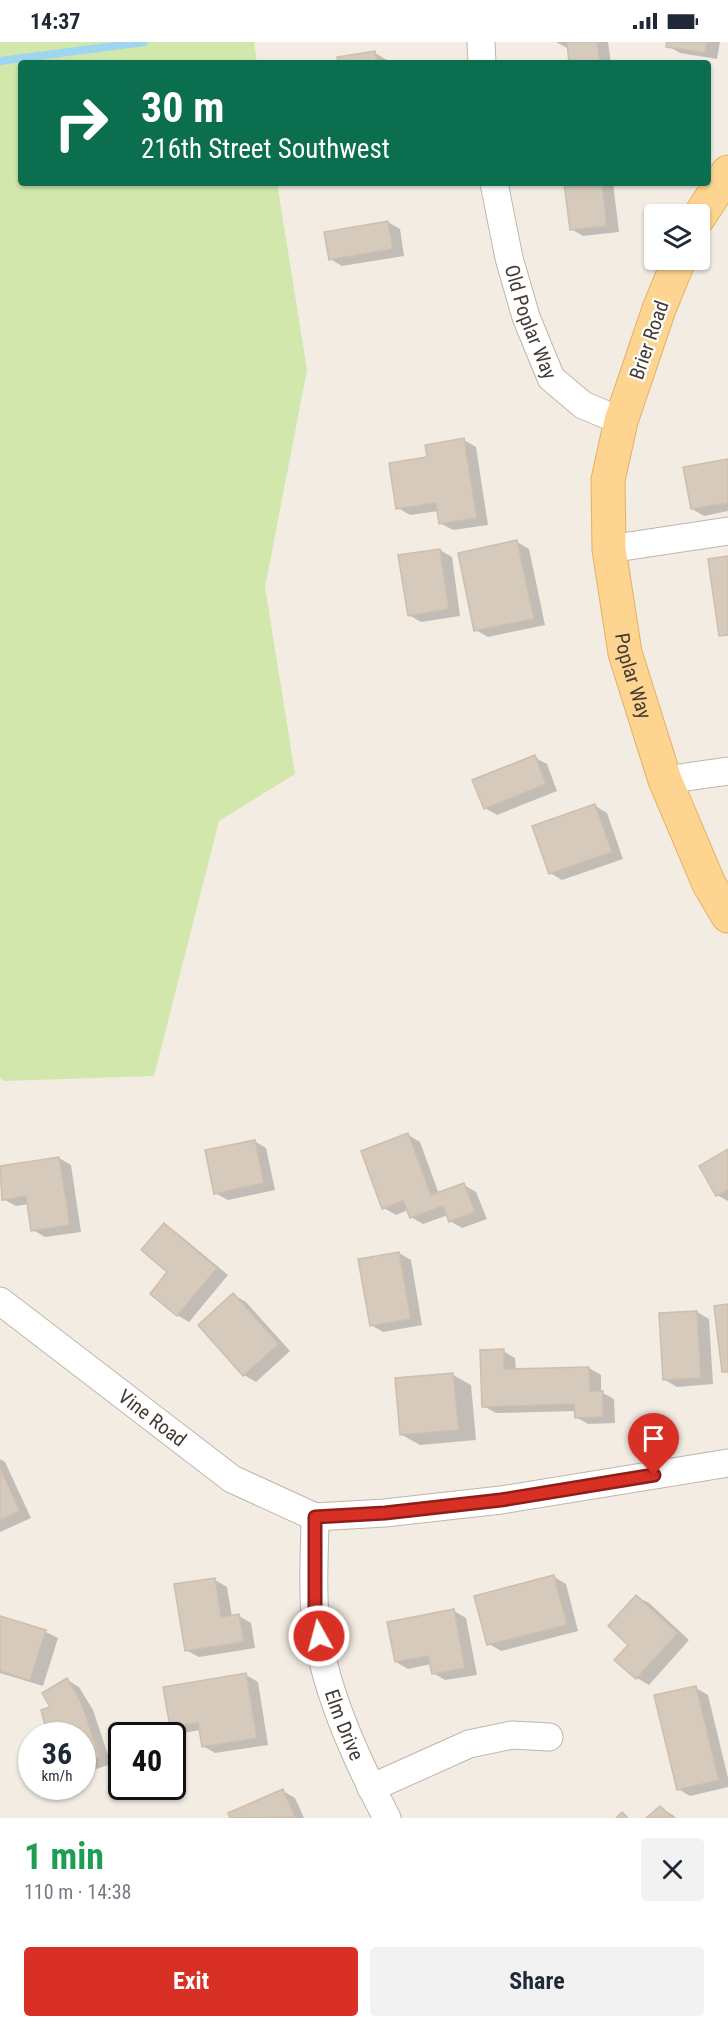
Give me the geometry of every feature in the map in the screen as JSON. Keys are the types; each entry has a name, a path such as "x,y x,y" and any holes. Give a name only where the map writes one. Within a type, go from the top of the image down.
{"main road":[{"path":"707,204 728,172"},
{"name":"Brier Road","path":"621,421 659,309 675,270"},
{"name":"Poplar Way","path":"621,421 608,480 609,549 624,653 664,780 709,884 728,916"}],"street":[{"path":"480,42 482,60"},
{"name":"Old Poplar Way","path":"495,186 509,258 526,317 552,378 583,405 621,421"},
{"path":"609,549 728,531"},
{"path":"664,780 728,771"},
{"name":"Vine Road","path":"5,1313 232,1479 315,1517"},
{"path":"315,1517 385,1513 501,1500 728,1463"},
{"name":"Elm Drive","path":"315,1517 315,1615 322,1657 335,1702 371,1788 387,1818"},
{"path":"371,1788 469,1744 512,1735 549,1737"}],"green space":[{"path":"0,42 254,42 257,60 18,60 18,186 277,186 307,370 265,587 295,774 219,821 154,1076 4,1081 0,1078"}],"building":[{"path":"567,42 597,42 600,60 569,60"},
{"path":"667,42 707,42 705,53 666,47"},
{"path":"375,51 376,60 338,60 337,57"},
{"path":"564,186 602,186 607,226 570,230"},
{"path":"388,221 393,249 329,260 324,232"},
{"path":"464,438 477,518 439,524 436,503 396,509 389,463 427,457 425,445"},
{"path":"728,459 728,503 691,509 683,467"},
{"path":"517,540 534,619 474,631 458,553"},
{"path":"440,549 449,609 408,616 398,555"},
{"path":"728,556 728,635 719,636 708,559"},
{"path":"535,755 546,784 484,809 472,780"},
{"path":"595,804 612,852 549,874 532,826"},
{"path":"408,1133 431,1195 464,1183 475,1212 449,1222 443,1206 410,1218 403,1201 382,1209 361,1151"},
{"path":"255,1140 264,1183 214,1194 205,1150"},
{"path":"728,1149 728,1190 716,1196 699,1166"},
{"path":"59,1157 70,1225 31,1231 26,1196 2,1200 0,1166"},
{"path":"164,1223 217,1268 177,1316 150,1294 167,1272 141,1250"},
{"path":"399,1252 411,1319 370,1326 358,1259"},
{"path":"233,1293 279,1344 243,1376 198,1325"},
{"path":"728,1304 728,1372 722,1372 714,1306"},
{"path":"697,1311 701,1378 663,1380 659,1313"},
{"path":"504,1349 504,1369 589,1367 590,1391 603,1391 603,1417 575,1418 574,1404 482,1407 480,1350"},
{"path":"453,1373 459,1430 400,1435 395,1378"},
{"path":"0,1468 20,1511 0,1520"},
{"path":"554,1575 567,1625 487,1645 474,1596"},
{"path":"215,1578 221,1617 239,1614 244,1642 185,1651 174,1584"},
{"path":"636,1595 678,1633 636,1679 614,1660 628,1645 608,1626"},
{"path":"454,1609 465,1668 432,1674 428,1656 395,1662 387,1622"},
{"path":"0,1616 46,1630 30,1681 0,1671"},
{"path":"246,1673 257,1738 202,1747 198,1723 186,1725 186,1722 169,1722 163,1687"},
{"path":"67,1678 81,1702 88,1722 44,1722 41,1710 50,1707 42,1693"},
{"path":"696,1686 719,1780 677,1790 654,1695"},
{"path":"96,1745 100,1757 96,1758"},
{"path":"283,1789 295,1817 230,1818 228,1813"},
{"path":"660,1806 673,1818 646,1818"},
{"path":"622,1812 628,1818 616,1818"}],"waterway":[{"path":"0,61 144,42"}],"route":[{"path":"319,1636 315,1615 315,1517 385,1513 501,1500 654,1475"}]}
